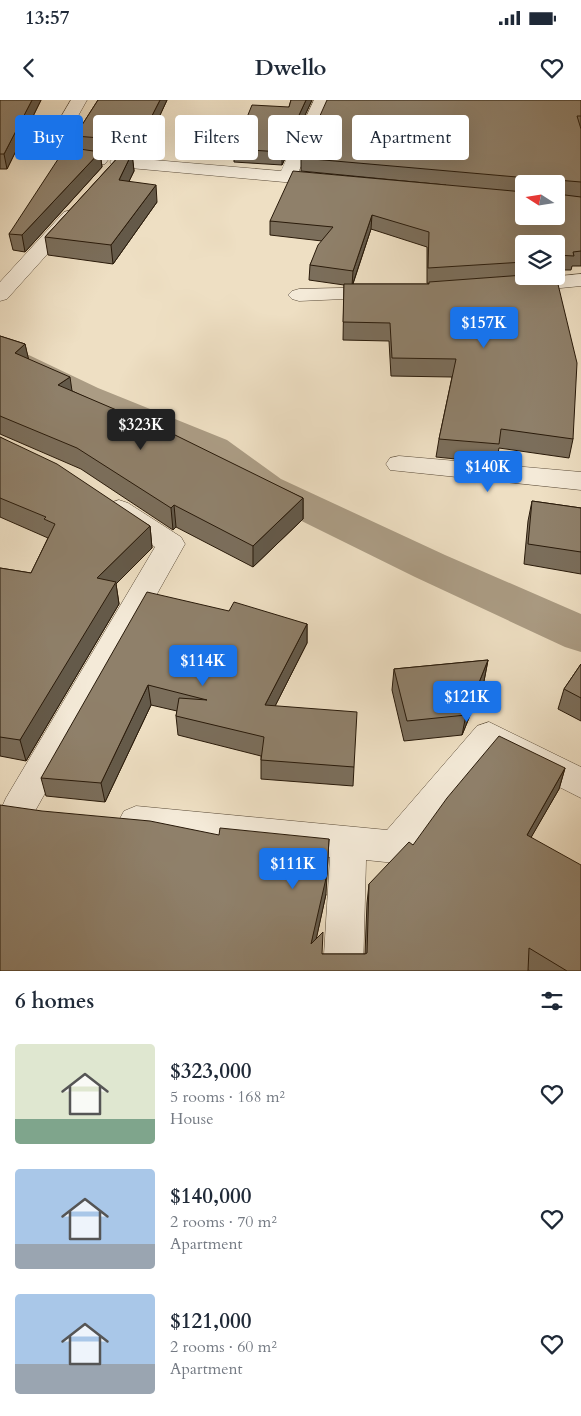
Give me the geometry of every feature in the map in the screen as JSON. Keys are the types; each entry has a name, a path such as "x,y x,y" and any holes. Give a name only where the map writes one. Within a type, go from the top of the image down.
{"street":[{"path":"79,100 50,152 114,167 346,182"},
{"path":"287,177 322,100"},
{"path":"0,295 84,202"},
{"path":"504,287 581,280"},
{"path":"300,295 397,292"},
{"path":"399,464 581,481"},
{"path":"22,810 171,544 102,498"},
{"path":"106,819 395,847 489,736 581,783"},
{"path":"343,971 349,843"}],"building":[{"path":"0,100 32,100 24,115 15,115 15,133 4,154 0,154"},
{"path":"98,100 160,100 152,115 93,115 93,137 83,137 83,123"},
{"path":"291,100 306,100 299,115 268,115 268,151 258,150 258,115 248,115 252,105 289,107"},
{"path":"327,100 581,100 581,116 577,116 581,129 581,182 565,181 565,175 515,175 515,177 324,160 342,160 342,115 320,115"},
{"path":"83,150 93,151 93,159 22,235 9,234 57,160 83,160"},
{"path":"116,160 129,160 119,180 156,185 111,245 45,237"},
{"path":"293,171 515,191 515,225 565,225 565,195 581,197 581,251 573,252 574,256 565,256 565,235 515,235 515,263 428,268 429,232 372,215 353,271 310,265 318,245 333,227 270,221"},
{"path":"515,276 515,285 558,285 577,363 573,439 501,429 499,444 439,439 456,359 392,358 390,323 343,322 344,284 429,284 429,282"},
{"path":"0,336 25,344 15,353 70,377 58,385 175,435 303,498 253,546 174,505 171,508 77,448 0,416"},
{"path":"0,437 57,464 150,526 97,578 116,582 20,740 0,737 0,568 31,573 55,524 44,519 46,517 0,498"},
{"path":"532,501 581,508 581,552 528,544"},
{"path":"147,592 229,611 234,602 307,624 265,705 357,712 354,767 261,760 264,737 176,716 179,698 207,700 148,685 101,783 41,778"},
{"path":"488,660 466,715 407,721 394,669"},
{"path":"581,664 581,698 564,689"},
{"path":"499,736 565,768 527,835 581,865 581,971 567,971 529,948 528,971 0,971 0,805 42,811 150,821 219,835 220,828 329,839 327,874 311,944 323,932 322,954 365,954 367,953 369,884 409,842 413,845 447,798"}],"waterway":[{"path":"0,354 85,396 213,449 267,488 430,566 581,634"}]}
